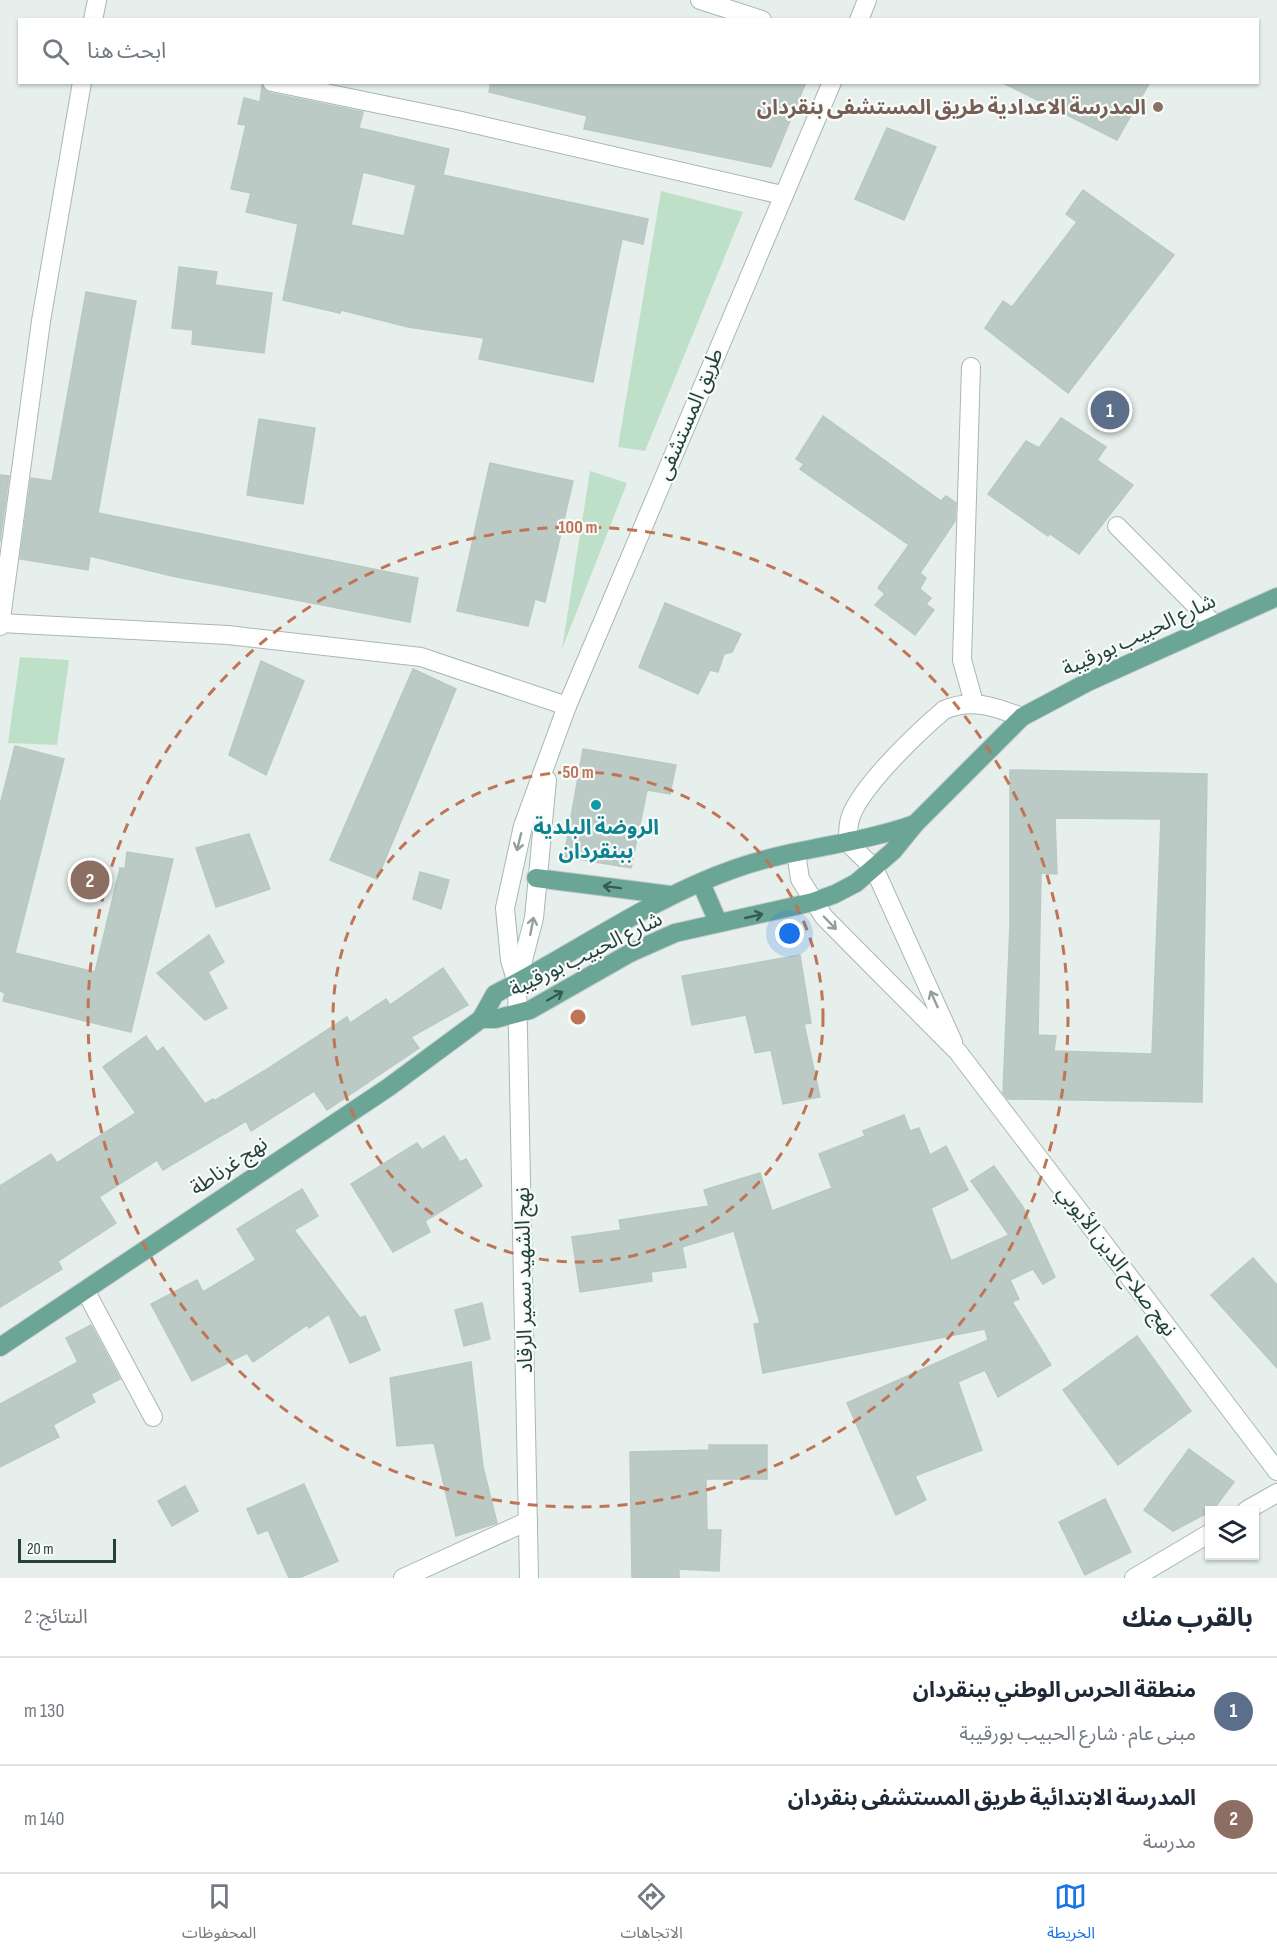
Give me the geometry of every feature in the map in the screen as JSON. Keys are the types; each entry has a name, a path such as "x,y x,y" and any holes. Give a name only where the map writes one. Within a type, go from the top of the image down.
{"main road":[{"name":"شارع الحبيب بورقيبة","path":"481,1019 519,1014 630,953 675,933 813,902 835,894 874,868 893,851 915,824 1022,717 1088,682 1215,625 1275,601"},
{"name":"شارع الحبيب بورقيبة","path":"481,1019 495,994 670,895 701,884 732,869 848,843 915,824"},
{"path":"536,878 670,895"},
{"path":"701,884 718,922"},
{"name":"نهج غرناطة","path":"0,1347 389,1087 481,1019"}],"street":[{"path":"93,18 97,0"},
{"path":"700,0 756,18"},
{"path":"860,18 867,0"},
{"path":"82,84 41,321 0,624 228,635 421,657 567,706"},
{"path":"283,84 457,120 782,195"},
{"name":"طريق المستشفى","path":"518,982 510,960 505,908 523,826 567,706 782,195 831,84"},
{"path":"971,367 962,660 974,703"},
{"path":"1117,526 1215,625"},
{"path":"958,1052 874,868 848,843 852,813 869,787 945,710 959,704 974,703 1022,717"},
{"name":"طريق المستشفى","path":"518,982 534,918 536,878 551,747"},
{"path":"796,853 800,879 824,917 958,1052"},
{"name":"نهج الشهيد سمير الرقاد","path":"518,982 529,1578"},
{"name":"نهج صلاح الدين الأيوبي","path":"958,1052 1277,1471"},
{"path":"85,1290 153,1417"},
{"path":"1254,1506 1277,1493"},
{"path":"403,1578 528,1521"},
{"path":"1134,1578 1205,1535"}],"green space":[{"path":"661,191 743,212 645,451 618,447"},
{"path":"590,471 627,483 562,649"},
{"path":"20,657 69,660 57,745 8,743"}],"building":[{"path":"491,84 805,84 771,167 584,129 587,116 489,92"},
{"path":"1005,84 1149,84 1117,140"},
{"path":"262,86 270,93 363,112 359,128 449,149 443,175 648,219 643,244 622,239 593,382 479,359 484,338 408,327 341,310 340,313 283,300 298,224 246,212 251,193 231,189 246,125 238,124 244,98 260,102","holes":["363,172 416,185 404,236 351,225"]},
{"path":"887,128 936,147 904,220 855,199"},
{"path":"1083,190 1174,255 1068,393 985,328 1003,301 1012,307 1077,222 1066,214"},
{"path":"179,267 217,272 215,285 272,293 264,353 192,344 193,330 172,328"},
{"path":"86,292 136,301 98,513 418,578 410,622 172,576 90,556 88,570 20,559 31,478 52,481"},
{"path":"823,416 941,501 946,496 956,503 955,521 920,573 926,578 920,589 931,598 926,604 934,610 915,635 875,605 885,594 878,588 909,545 800,469 804,464 796,459"},
{"path":"1061,418 1106,447 1097,460 1133,485 1079,554 1050,534 1048,536 988,494 1026,441 1039,448"},
{"path":"259,419 315,428 303,504 247,495"},
{"path":"490,463 573,481 545,602 535,599 528,626 457,611"},
{"path":"0,475 9,476 0,542"},
{"path":"665,603 741,634 732,652 724,654 718,672 710,670 698,694 639,667"},
{"path":"261,661 304,681 266,775 229,755"},
{"path":"413,669 456,689 377,879 330,860"},
{"path":"15,746 64,759 15,953 95,972 120,868 125,869 127,852 173,859 131,1032 3,1001 5,993 0,991 0,805"},
{"name":"الروضة البلدية ببنقردان","path":"583,749 676,765 670,794 647,790 631,868 564,857"},
{"path":"1010,770 1207,774 1202,1102 1008,1099 1003,1093 1010,925","holes":["1055,818 1161,819 1152,1054 1054,1051 1056,1036 1038,1035 1041,873 1057,874"]},
{"path":"249,834 270,889 216,907 196,848"},
{"path":"420,872 449,880 441,909 413,899"},
{"path":"209,935 224,962 208,972 227,1008 205,1020 157,973"},
{"path":"800,955 811,1023 804,1024 820,1097 783,1104 771,1050 755,1053 746,1015 692,1025 682,976"},
{"path":"443,968 468,1005 411,1037 419,1048 327,1110 314,1091 251,1131 246,1121 163,1170 157,1160 99,1197 116,1223 58,1261 62,1269 0,1307 0,1186 51,1154 57,1163 136,1113 103,1067 146,1036 157,1052 163,1047 205,1104 269,1068 347,1017 350,1023 386,999 390,1005"},
{"path":"904,1115 910,1131 919,1128 930,1155 946,1146 968,1190 931,1208 951,1261 1009,1235 971,1181 994,1166 1023,1207 1055,1277 1043,1284 1033,1269 1010,1280 1019,1299 1012,1302 1051,1365 998,1397 985,1370 958,1382 982,1450 915,1476 926,1500 896,1515 847,1403 988,1340 985,1329 763,1373 754,1324 760,1323 734,1231 682,1247 686,1267 651,1272 652,1281 580,1292 572,1237 621,1230 619,1220 709,1206 704,1190 760,1173 772,1211 832,1188 819,1154 865,1136 863,1131"},
{"path":"444,1136 460,1162 466,1159 482,1186 425,1221 430,1232 393,1252 351,1184 417,1143 422,1150"},
{"path":"302,1189 318,1216 294,1230 360,1318 365,1316 380,1350 350,1363 329,1314 309,1328 307,1325 253,1362 247,1353 192,1381 151,1304 197,1280 203,1292 256,1260 237,1229"},
{"path":"1253,1258 1277,1285 1277,1368 1211,1295"},
{"path":"482,1303 490,1339 464,1346 455,1310"},
{"path":"91,1325 120,1379 91,1394 95,1402 53,1425 59,1437 0,1467 0,1404 78,1362 66,1338"},
{"path":"1137,1336 1191,1411 1118,1465 1063,1390"},
{"path":"471,1362 483,1467 497,1523 456,1536 434,1443 397,1446 390,1378"},
{"path":"709,1445 767,1445 767,1479 706,1479 707,1530 721,1530 719,1571 679,1569 679,1578 632,1578 630,1452 709,1450"},
{"path":"1189,1449 1234,1482 1216,1506 1205,1506 1205,1514 1173,1531 1144,1510"},
{"path":"304,1484 338,1561 299,1578 289,1578 268,1530 258,1534 247,1509"},
{"path":"185,1486 198,1511 172,1526 158,1501"},
{"path":"1105,1499 1131,1552 1085,1575 1059,1522"}],"place":[{"name":"المدرسة الاعدادية طريق المستشفى بنقردان","path":"1158,107"},
{"name":"منطقة الحرس الوطني ببنقردان","path":"1110,410"},
{"name":"الروضة البلدية ببنقردان","path":"596,805"},
{"name":"المدرسة الابتدائية طريق المستشفى بنقردان","path":"90,880"}]}
